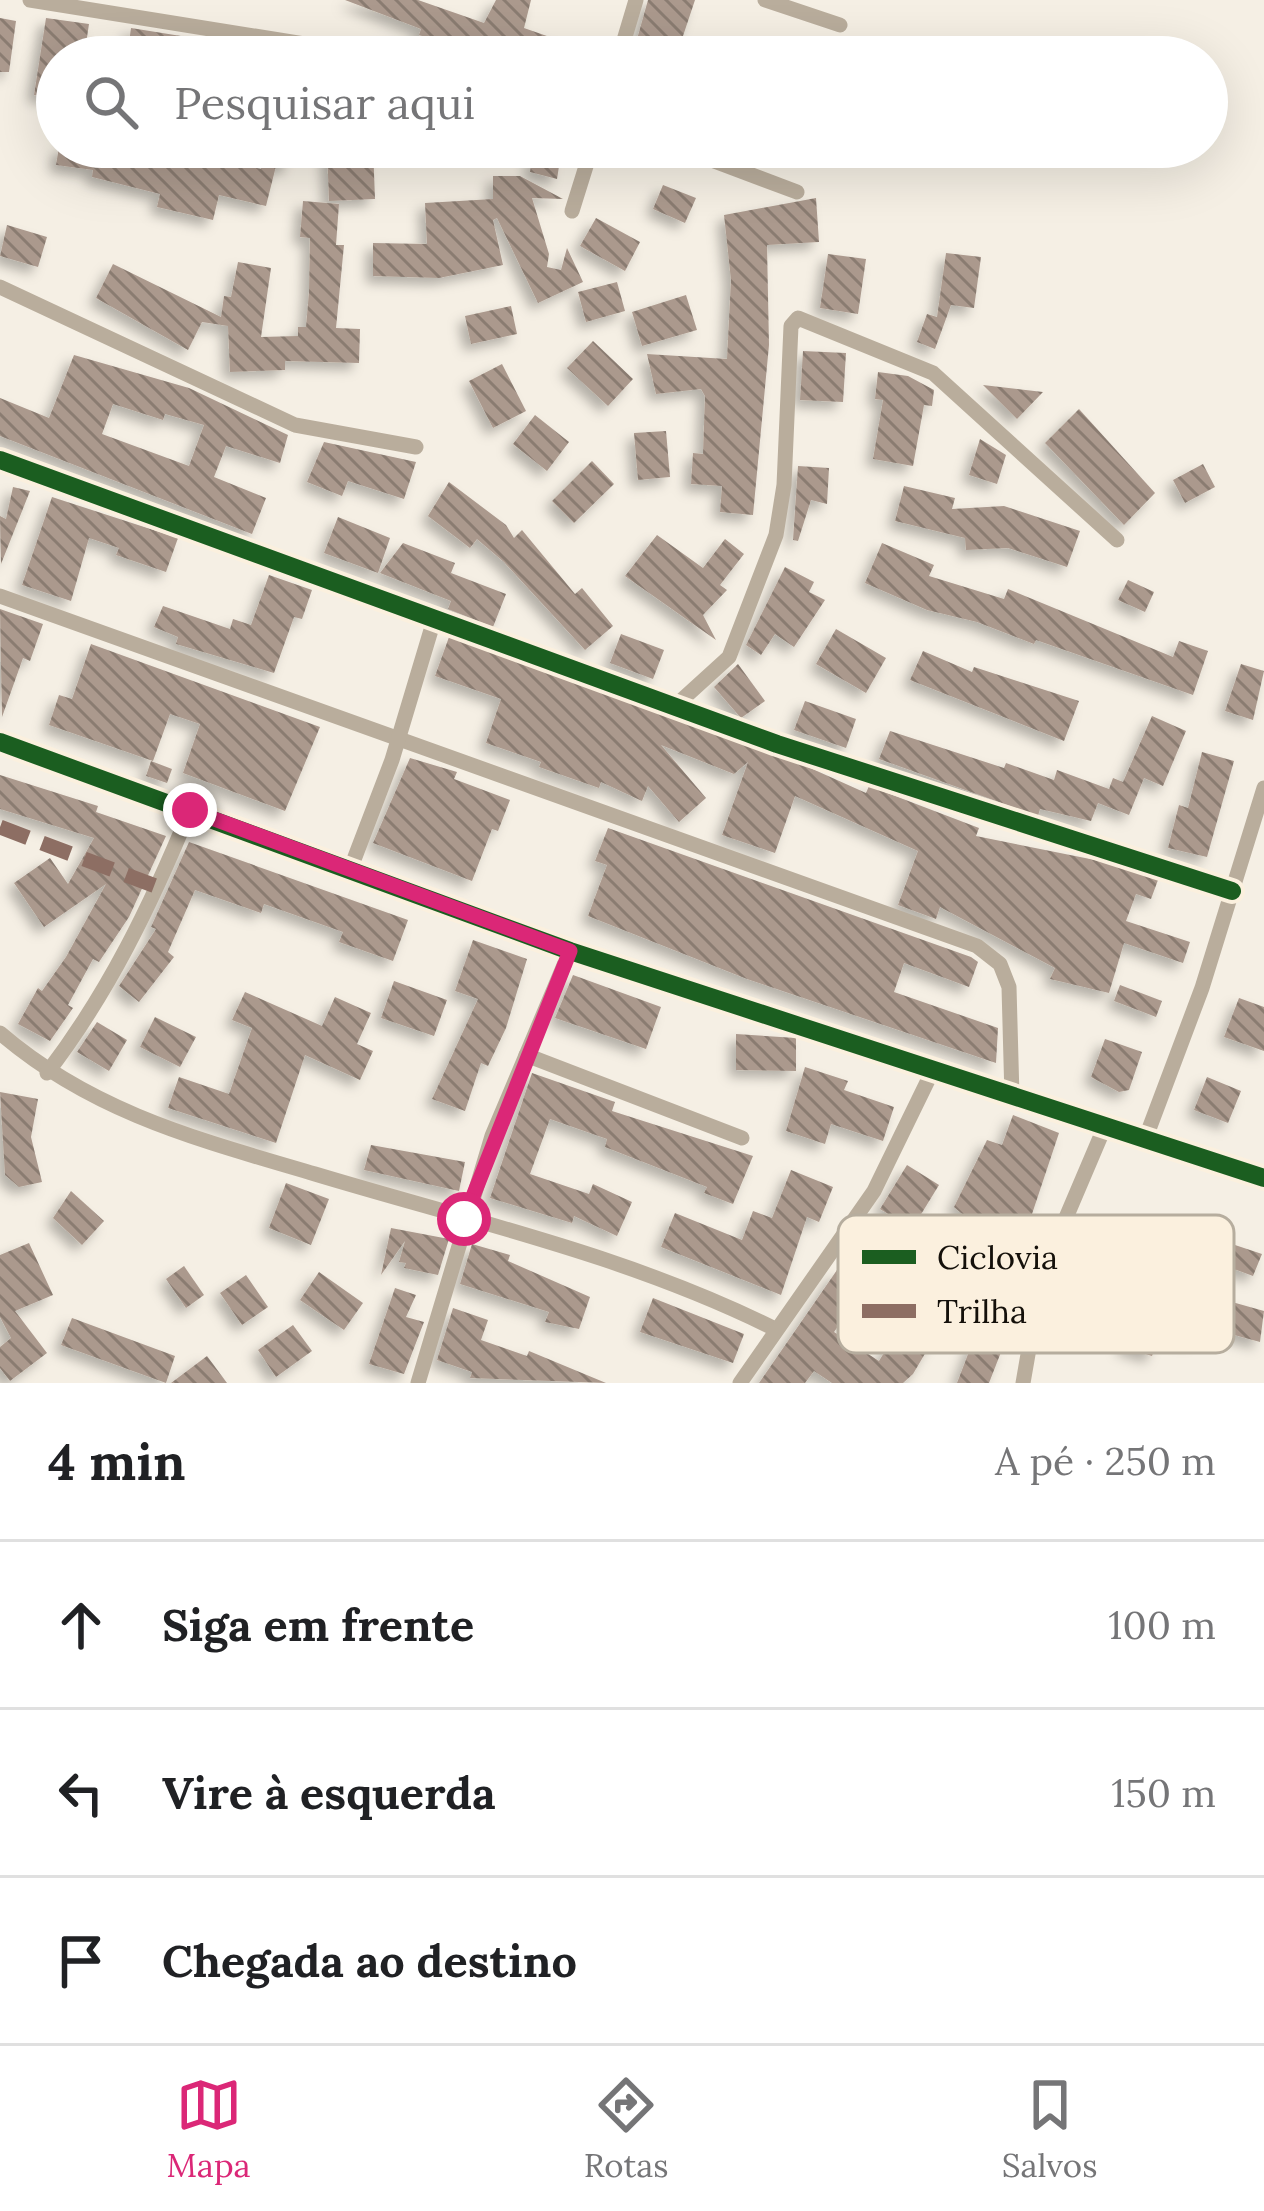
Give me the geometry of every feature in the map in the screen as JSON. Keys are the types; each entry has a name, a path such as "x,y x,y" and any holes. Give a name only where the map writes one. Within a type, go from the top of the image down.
{"street":[{"path":"30,0 255,36"},
{"path":"626,36 636,0"},
{"path":"765,0 840,25"},
{"path":"572,211 585,168"},
{"path":"732,168 797,192"},
{"path":"0,287 295,425 416,447"},
{"path":"674,707 729,657 767,565 784,484 791,326 798,318 933,373 1117,540"},
{"path":"1,463 674,707 1232,891"},
{"path":"0,596 977,946 1000,964 1009,987 1012,1097"},
{"path":"350,870 434,620"},
{"path":"0,742 570,951 1264,1178"},
{"path":"1146,1137 1264,788"},
{"path":"47,1073 79,1032 145,919 190,810"},
{"path":"422,1382 464,1219 570,951"},
{"path":"0,1033 47,1073 178,1132 620,1261 697,1290 775,1329"},
{"path":"526,1055 742,1138"},
{"path":"858,1215 932,1072"},
{"path":"1067,1215 1105,1126"},
{"path":"740,1383 838,1246"},
{"path":"1024,1383 1027,1353"}],"building":[{"path":"345,0 418,0 484,23 496,0 531,0 524,28 547,36 422,36 421,29"},
{"path":"648,0 695,0 683,36 638,36"},
{"path":"0,18 16,21 9,72 0,72"},
{"path":"46,18 89,24 87,36 43,36"},
{"path":"131,28 181,36 130,36"},
{"path":"78,168 276,168 266,206 219,195 213,220 157,207 160,194 92,177 93,170"},
{"path":"328,168 374,168 375,199 329,201"},
{"path":"531,168 559,168 557,179 530,172"},
{"path":"493,176 520,176 563,199 532,198 549,254 547,267 561,270 567,248 583,282 538,303 497,218 493,220 503,265 439,278 373,276 373,243 427,244 425,203 493,199"},
{"path":"663,185 696,198 685,223 653,209"},
{"path":"816,198 819,242 767,245 769,345 753,515 720,512 722,486 691,484 693,453 703,454 705,396 701,389 656,394 647,354 727,359 731,280 724,215"},
{"path":"303,201 339,204 336,245 344,245 336,328 360,329 359,363 285,361 285,370 230,372 228,326 202,322 188,350 96,298 113,264 221,317 224,296 231,297 238,262 271,268 261,337 298,336 298,327 306,327 309,292 310,238 300,237"},
{"path":"596,218 640,242 625,271 580,246"},
{"path":"7,225 47,237 38,267 0,256"},
{"path":"946,253 981,257 974,308 951,305 935,349 917,342 927,314 937,317"},
{"path":"828,254 866,259 858,314 820,308"},
{"path":"617,282 625,311 586,322 578,292"},
{"path":"686,295 697,330 642,346 632,312"},
{"path":"511,306 517,334 471,344 465,316"},
{"path":"593,341 633,379 608,406 567,368"},
{"path":"803,351 846,353 843,402 800,400"},
{"path":"74,355 189,388 288,435 280,463 226,446 214,477 266,498 252,534 0,436 0,398 49,418","holes":["113,404 163,420 165,414 204,425 189,466 102,434"]},
{"path":"502,364 526,411 493,428 469,381"},
{"path":"878,372 908,376 934,390 932,406 924,405 913,466 873,459 883,400 875,399"},
{"path":"983,385 1043,392 1017,419"},
{"path":"1079,409 1155,493 1124,525 1045,443"},
{"path":"535,415 569,442 547,471 513,444"},
{"path":"666,431 670,477 638,480 634,433"},
{"path":"980,439 1006,455 997,484 969,475"},
{"path":"324,442 416,462 404,499 348,481 342,496 307,482"},
{"path":"592,461 614,484 574,523 552,501"},
{"path":"1203,464 1215,487 1185,503 1173,480"},
{"path":"798,466 829,468 827,504 811,500 798,541 793,540"},
{"path":"449,482 506,525 514,538 522,530 575,594 582,588 613,626 585,650 504,562 477,539 470,548 428,516"},
{"path":"904,486 955,498 952,509 1004,506 1080,531 1067,567 1008,548 966,550 965,538 895,521"},
{"path":"13,487 30,491 1,564 0,516 6,519"},
{"path":"52,497 178,538 166,572 116,555 119,548 89,538 71,601 22,585"},
{"path":"338,517 390,538 378,573 324,553"},
{"path":"657,535 703,568 725,539 744,554 720,585 727,590 703,615 716,640 625,576"},
{"path":"403,543 455,563 451,573 506,594 493,627 448,609 451,601 380,573"},
{"path":"882,543 934,565 929,576 1004,599 1008,589 1173,657 1179,641 1208,651 1193,695 1036,640 1034,644 977,622 927,610 865,583"},
{"path":"785,567 814,582 809,592 825,600 794,647 775,634 761,655 746,645"},
{"path":"269,575 312,590 302,619 294,617 274,673 176,644 178,637 154,627 163,606 230,629 233,619 251,625"},
{"path":"1128,580 1154,592 1145,612 1118,600"},
{"path":"0,609 43,624 30,661 23,658 2,717"},
{"path":"836,629 886,658 866,693 816,664"},
{"path":"621,634 664,650 653,679 610,663"},
{"path":"449,637 808,767 866,793 869,786 979,828 976,836 1100,861 1158,880 1151,899 1136,894 1126,921 1190,942 1183,963 1124,943 1109,993 1050,979 1055,968 940,907 936,919 898,905 918,851 795,796 775,853 722,835 748,762 734,774 661,745 706,798 679,822 648,786 642,801 601,782 599,788 539,767 541,762 486,743 501,699 435,676"},
{"path":"91,644 320,727 285,811 183,773 200,724 170,714 153,761 49,725 59,695 72,699"},
{"path":"923,651 972,672 974,667 1079,701 1064,741 910,680"},
{"path":"738,664 765,701 741,718 714,687"},
{"path":"1241,664 1264,671 1253,720 1225,711"},
{"path":"805,701 856,719 846,748 794,730"},
{"path":"1152,716 1186,731 1163,786 1144,778 1129,815 1098,803 1091,821 1040,809 1038,816 879,759 890,731 1004,768 1006,763 1054,780 1057,770 1109,789 1113,778 1123,782"},
{"path":"1202,752 1234,761 1207,857 1168,848 1179,805 1188,808"},
{"path":"410,758 457,772 454,779 510,800 498,831 492,829 472,881 373,843"},
{"path":"151,761 172,769 167,783 146,776"},
{"path":"0,775 98,806 96,812 166,836 129,917 99,962 93,959 68,1005 73,1008 50,1041 18,1024 38,988 42,991 66,957 106,884 44,927 14,883 50,858 68,884 94,838 0,809"},
{"path":"608,828 971,957 978,962 969,987 904,963 894,992 998,1028 996,1063 747,979 588,916 607,865 595,861"},
{"path":"189,842 408,920 393,961 339,942 343,932 264,904 261,913 195,890 168,952 174,957 139,1002 119,986 156,929 151,927"},
{"path":"473,940 527,959 506,1028 488,1066 481,1063 465,1111 432,1099 478,999 455,991"},
{"path":"573,975 661,1007 646,1049 555,1018"},
{"path":"394,981 447,1000 434,1036 381,1018"},
{"path":"1120,985 1162,1001 1156,1017 1114,1001"},
{"path":"245,992 322,1026 335,997 371,1013 357,1044 373,1051 360,1080 305,1055 276,1143 168,1108 179,1077 229,1094 252,1028 232,1020"},
{"path":"1239,998 1264,1007 1264,1051 1224,1037"},
{"path":"155,1017 196,1037 180,1067 140,1047"},
{"path":"97,1022 127,1040 109,1071 77,1052"},
{"path":"736,1034 796,1038 796,1071 736,1070"},
{"path":"1105,1039 1142,1052 1129,1090 1119,1092 1091,1077"},
{"path":"805,1067 848,1081 844,1090 894,1107 883,1141 831,1124 825,1144 786,1131"},
{"path":"532,1073 615,1102 612,1111 753,1156 733,1204 704,1193 707,1187 605,1147 607,1139 550,1119 530,1174 589,1194 593,1184 632,1202 617,1236 574,1216 572,1223 490,1198"},
{"path":"1207,1077 1241,1091 1228,1123 1194,1110"},
{"path":"0,1092 38,1099 31,1137 42,1182 19,1187 5,1175"},
{"path":"1013,1115 1059,1133 1032,1215 963,1215 954,1207 987,1140 1002,1145"},
{"path":"371,1145 465,1162 459,1191 364,1170"},
{"path":"907,1165 939,1185 921,1215 890,1215 880,1209"},
{"path":"791,1170 833,1187 819,1222 807,1217 781,1295 661,1247 675,1213 742,1240 753,1211 772,1218"},
{"path":"286,1183 329,1199 311,1245 269,1228"},
{"path":"71,1191 104,1221 82,1245 53,1218"},
{"path":"391,1228 449,1239 438,1275 404,1268 406,1263 399,1262 405,1241 381,1275"},
{"path":"29,1243 53,1295 15,1311 47,1353 10,1381 0,1368 0,1347 11,1338 0,1317 0,1255"},
{"path":"472,1244 510,1255 508,1261 590,1297 579,1329 545,1322 549,1312 460,1284"},
{"path":"1234,1245 1262,1254 1253,1276 1234,1269"},
{"path":"184,1266 204,1295 186,1308 166,1279"},
{"path":"837,1270 838,1326 834,1332 838,1353 867,1353 879,1361 884,1353 925,1353 903,1383 832,1383 814,1371 805,1383 759,1383"},
{"path":"319,1272 363,1303 344,1330 300,1300"},
{"path":"246,1275 268,1307 242,1325 220,1293"},
{"path":"395,1288 416,1295 406,1317 424,1322 404,1374 369,1364"},
{"path":"653,1298 744,1334 733,1363 640,1332"},
{"path":"1234,1303 1264,1311 1260,1342 1234,1335"},
{"path":"453,1308 488,1320 481,1340 527,1356 529,1351 606,1383 470,1378 472,1372 437,1360"},
{"path":"72,1318 175,1356 166,1383 61,1345"},
{"path":"293,1325 312,1351 276,1377 258,1350"},
{"path":"968,1353 1001,1353 989,1383 957,1383"},
{"path":"207,1356 227,1383 171,1383"}],"marked path":[{"path":"0,827 158,887"}],"cycle path":[{"path":"0,460 777,744 1232,891"},
{"path":"0,742 570,951 1264,1178"}],"route":[{"path":"190,810 570,951 492,1136 464,1219"}]}
